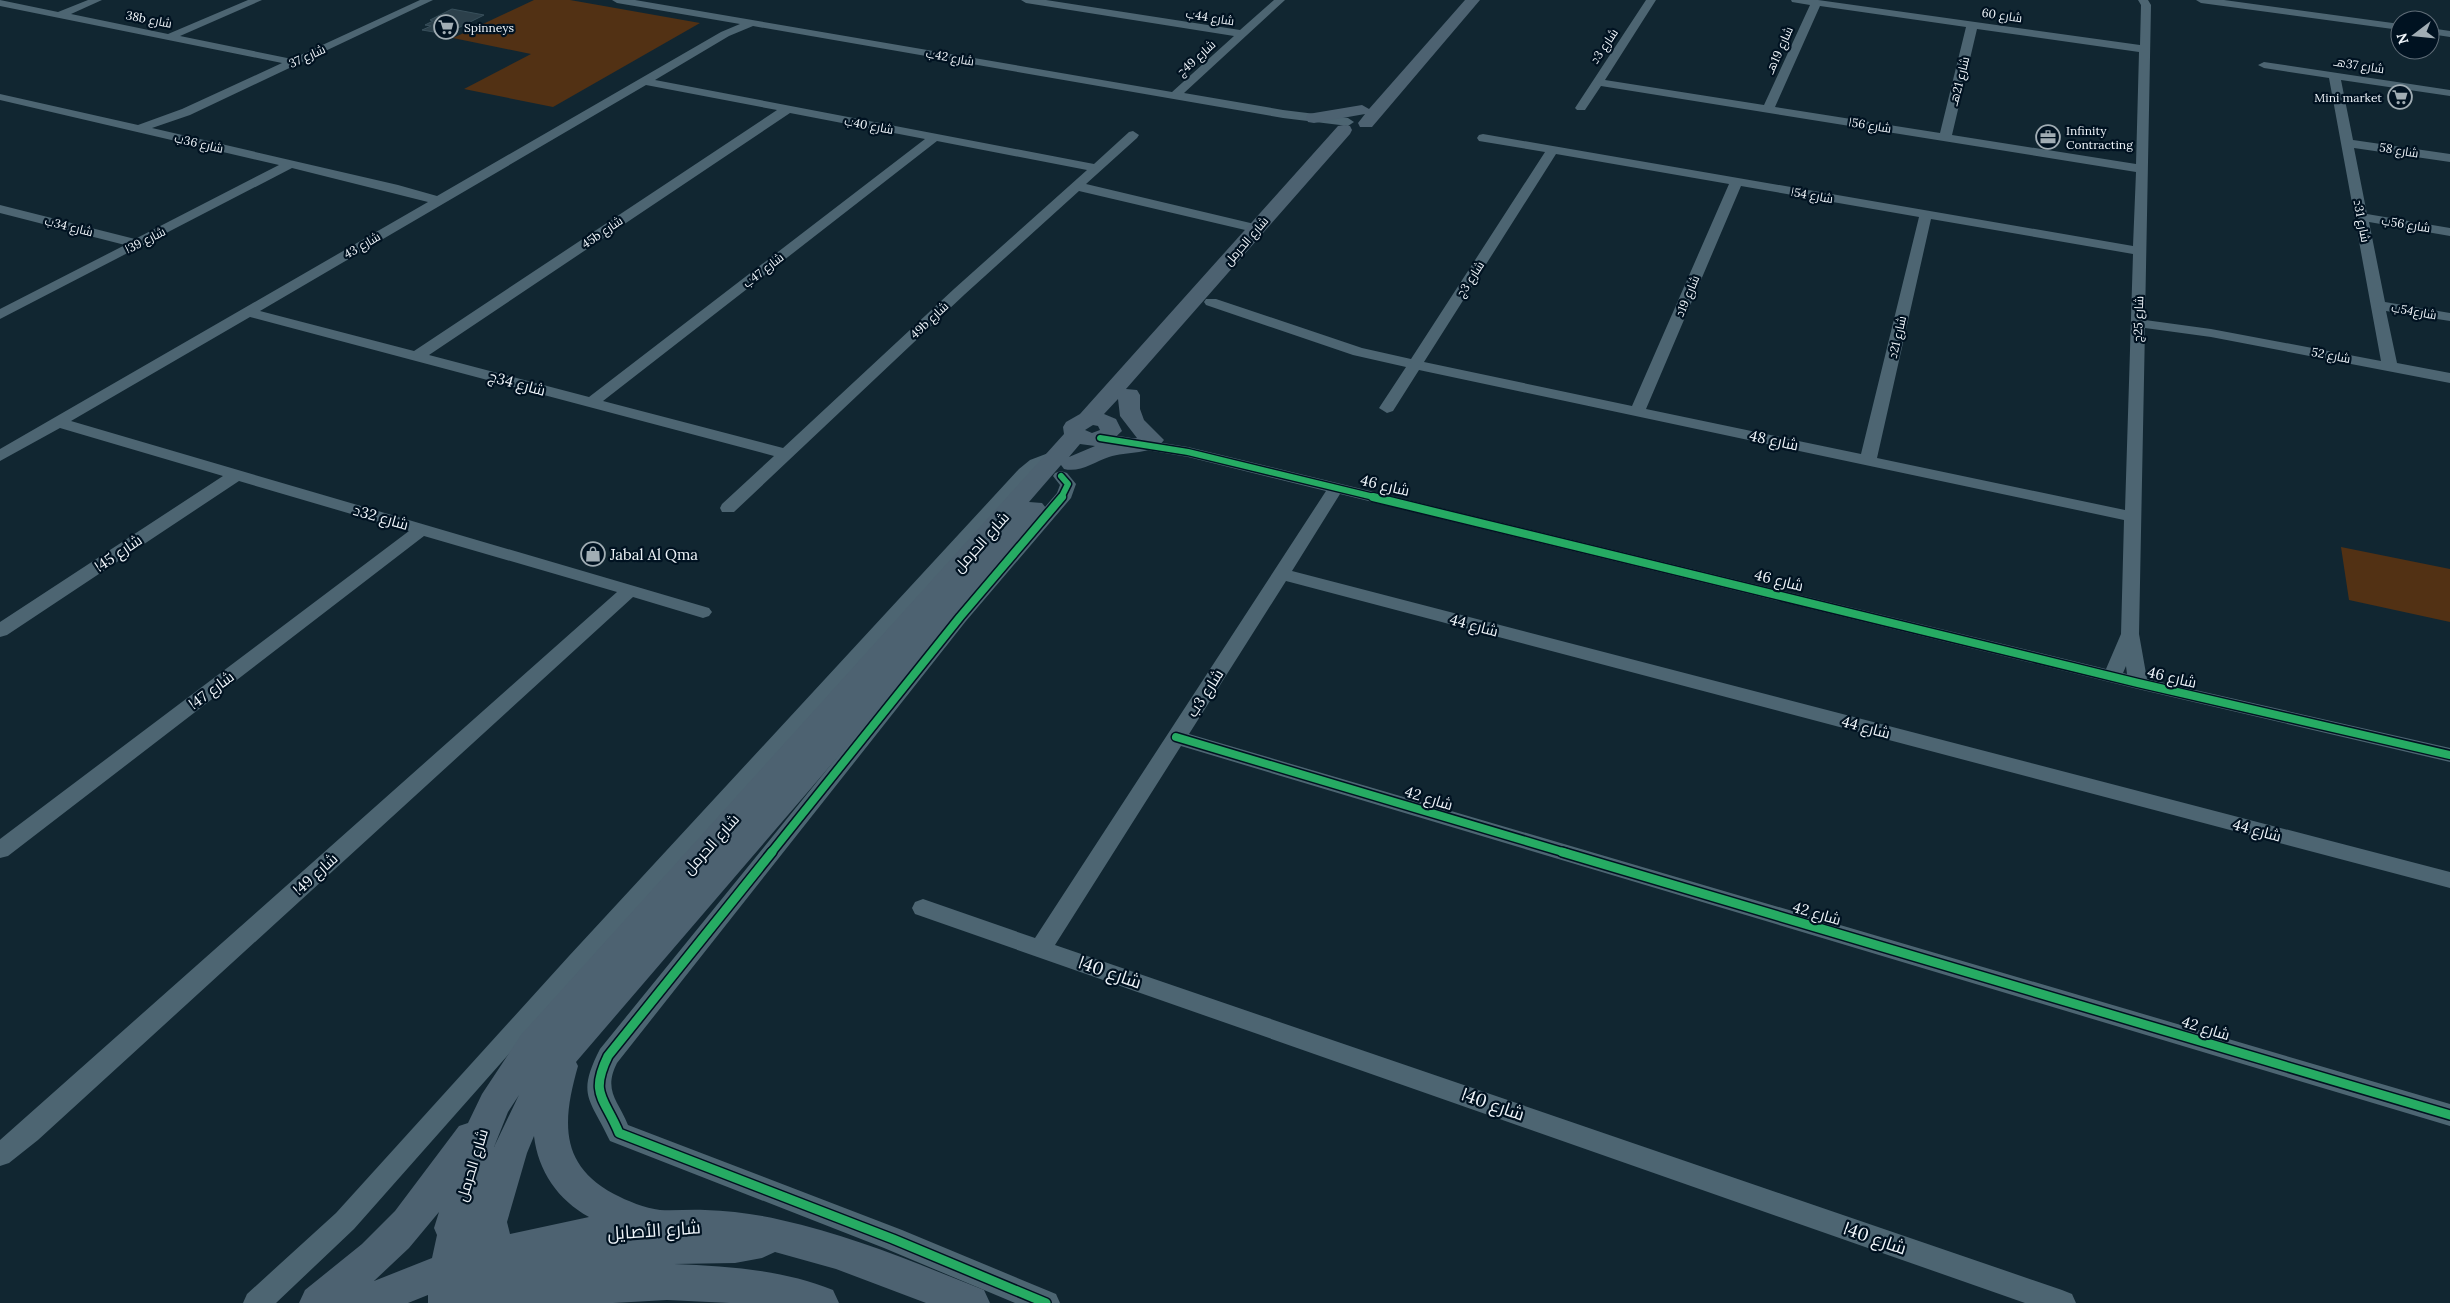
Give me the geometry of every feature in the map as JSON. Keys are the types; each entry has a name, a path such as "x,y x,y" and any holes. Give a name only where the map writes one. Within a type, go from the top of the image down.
{"street":[{"path":"59,15 97,0"},
{"path":"169,37 257,0"},
{"name":"شارع 37","path":"144,130 428,0"},
{"name":"شارع 42ب","path":"617,0 1314,120 1353,124"},
{"name":"شارع 44ب","path":"1026,0 1242,34"},
{"name":"شارع 49ج","path":"1174,96 1280,0"},
{"name":"شارع الحرمل","path":"466,1292 456,1232 452,1228 471,1162 494,1104 512,1073 550,1024 1129,395 1211,302 1353,124 1459,0"},
{"name":"شارع الحرمل","path":"466,1292 492,1233 489,1222 509,1153 534,1099 566,1049 840,737 1264,221 1330,146 1473,0"},
{"name":"شارع 3د","path":"1581,108 1651,0"},
{"name":"شارع 60","path":"1796,0 2145,49"},
{"path":"2201,0 2390,26"},
{"name":"شارع 25ج","path":"2138,683 2130,634 2146,2"},
{"name":"38b شارع","path":"0,3 292,62"},
{"name":"شارع 19هـ","path":"1768,109 1816,3"},
{"name":"شارع 43","path":"0,456 746,22"},
{"name":"شارع 21هـ","path":"1945,137 1972,25"},
{"name":"شارع 37هـ","path":"2264,65 2450,93"},
{"name":"شارع 31د","path":"2334,75 2390,366"},
{"name":"شارع 40ب","path":"644,81 1095,168"},
{"name":"شارع 56ا","path":"1597,82 2142,169"},
{"name":"شارع 36ب","path":"0,97 442,199"},
{"name":"45b شارع","path":"417,356 788,109"},
{"path":"1314,120 1353,124"},
{"path":"1314,120 1329,136 1330,146"},
{"name":"49b شارع","path":"728,508 1133,135"},
{"name":"شارع 47ب","path":"592,402 935,137"},
{"name":"شارع 54ا","path":"1483,138 2140,251"},
{"name":"شارع 58","path":"2347,143 2450,158"},
{"name":"شارع 3ج","path":"1387,408 1553,150"},
{"name":"شارع 39ا","path":"0,315 291,164"},
{"name":"شارع 19د","path":"1637,411 1736,182"},
{"path":"1076,186 1196,214 1264,221"},
{"name":"شارع 34ب","path":"0,209 137,244"},
{"path":"1196,214 1264,221"},
{"name":"شارع 21د","path":"1868,460 1926,214"},
{"name":"شارع 56ب","path":"2361,217 2450,232"},
{"name":"شارع 48","path":"1211,302 1358,352 2132,517"},
{"name":"شارع54ب","path":"2378,305 2450,317"},
{"name":"شارع 34ج","path":"249,312 786,454"},
{"name":"شارع 52","path":"2138,320 2450,378"},
{"path":"257,1303 345,1221 577,962 1025,472 1043,460 1085,441 1105,450 1148,442 1134,422 1128,409 1129,395"},
{"name":"شارع 32د","path":"58,422 703,612"},
{"path":"1046,1303 893,1239 618,1133 613,1116 600,1099 598,1078 608,1056 960,617 1065,494 1085,441"},
{"name":"شارع 46","path":"1085,441 1148,442 2138,683 2450,755"},
{"name":"شارع 45ا","path":"0,631 236,475"},
{"name":"شارع 3ب","path":"1041,948 1336,488"},
{"name":"شارع 47ا","path":"0,850 422,530"},
{"name":"شارع 44","path":"1281,574 2450,880"},
{"name":"شارع 49ا","path":"0,1155 51,1112 629,591"},
{"name":"شارع 25ج","path":"2112,676 2130,634"},
{"path":"840,737 876,722"},
{"name":"شارع 42","path":"1176,737 2450,1115"},
{"name":"شارع 40ا","path":"923,908 2062,1303"},
{"path":"566,1049 555,1085 552,1110 553,1135 557,1159 564,1172 591,1199 612,1212 636,1221 662,1226"},
{"path":"318,1303 383,1249 405,1227 424,1205 494,1104"},
{"name":"شارع الأصايل","path":"466,1292 555,1241 662,1226 722,1228 780,1237 878,1266 971,1303"},
{"path":"466,1292 523,1269 578,1257 651,1248 733,1246 780,1237"},
{"name":"شارع الأصايل","path":"366,1303 400,1287 466,1292 585,1289 631,1284 684,1282 737,1286 778,1292 820,1303"}],"shaded area":[{"path":"534,0 570,0 700,23 553,107 464,89 531,54 453,38"},
{"path":"2341,547 2450,569 2450,622 2349,600"}],"building":[{"path":"452,9 484,15 446,34 422,30 431,26 425,25 433,21 430,20"}],"cycle path":[{"path":"1100,438 1188,452 2138,683 2450,755"},
{"path":"1046,1303 893,1239 619,1133 600,1097 598,1080 608,1056 960,617 1065,494 1068,484 1061,476"},
{"path":"1176,737 2450,1115"}],"place":[{"name":"Spinneys","path":"446,27"},
{"name":"Mini market","path":"2400,97"},
{"name":"Infinity Contracting","path":"2048,137"},
{"name":"Jabal Al Qma","path":"593,554"}]}
